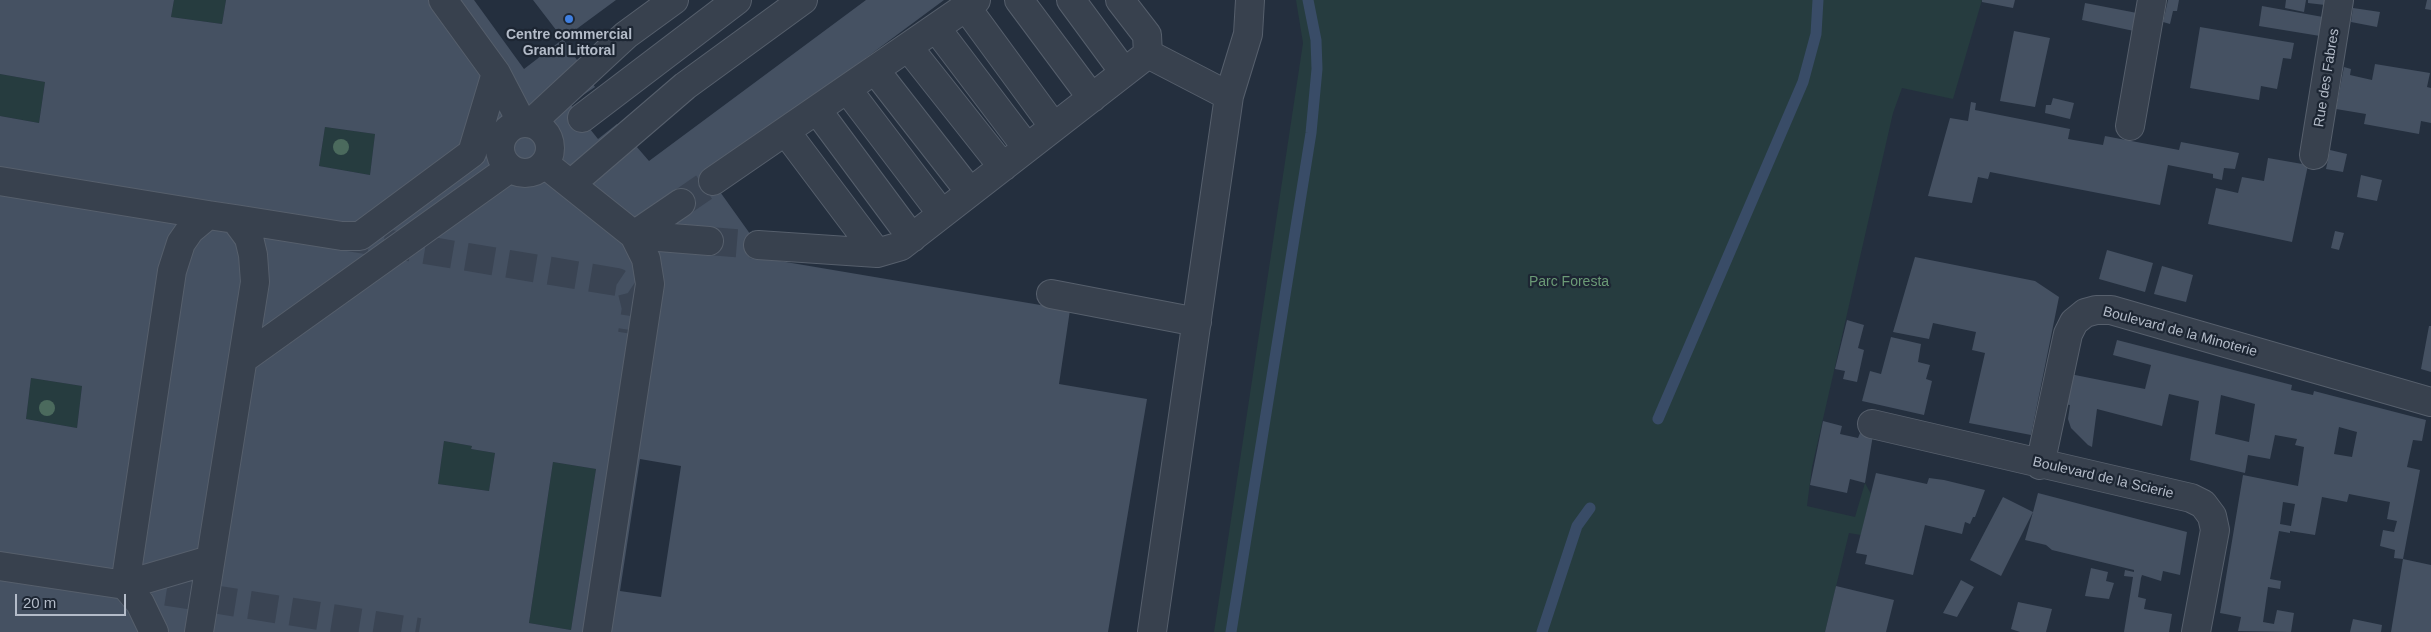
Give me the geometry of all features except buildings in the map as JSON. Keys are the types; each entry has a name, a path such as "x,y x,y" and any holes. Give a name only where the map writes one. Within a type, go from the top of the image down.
{"street":[{"path":"443,0 496,73 526,123 546,132 549,140 550,157 546,164 532,173 516,172 505,162 472,153"},
{"path":"505,162 502,139 507,131 526,123 626,35 674,0"},
{"path":"582,118 737,0"},
{"path":"572,183 685,86 803,0"},
{"path":"1019,0 1092,98"},
{"path":"1071,0 1124,72"},
{"path":"1120,0 1147,35 1148,54"},
{"path":"1152,632 1229,96 1248,34 1252,8 1250,0"},
{"path":"2130,126 2152,0"},
{"name":"Rue des Fabres","path":"2314,155 2339,0"},
{"path":"713,181 971,4 1054,127"},
{"path":"936,28 1027,148"},
{"path":"908,47 1003,167"},
{"path":"758,245 877,253 901,246 1148,54"},
{"path":"1148,54 1229,96"},
{"path":"875,70 970,192"},
{"path":"0,181 342,236 360,236 472,153 496,73"},
{"path":"847,89 942,214"},
{"path":"817,110 912,238"},
{"path":"786,132 877,253"},
{"path":"243,359 505,162"},
{"path":"546,164 572,183 634,235 646,259 650,284 597,632"},
{"path":"634,235 681,203"},
{"path":"154,632 140,603 125,585 172,271 181,243 190,230 208,215"},
{"path":"199,632 254,282 253,255 249,238 235,219"},
{"path":"634,235 709,241"},
{"path":"1051,294 1196,322"},
{"name":"Boulevard de la Minoterie","path":"2040,465 2068,334 2074,322 2085,313 2096,310 2111,310 2431,402"},
{"name":"Boulevard de la Scierie","path":"1872,424 2040,465 2191,498 2203,504 2212,516 2215,530 2196,632"},
{"path":"0,566 125,585 210,560"}],"green space":[{"path":"174,0 226,0 222,24 171,17"},
{"name":"Parc Foresta","path":"1296,0 1982,0 1953,99 1902,88 1893,113 1812,467 1807,506 1855,517 1865,483 1871,494 1861,535 1849,533 1825,632 1214,632 1303,43"},
{"path":"0,74 45,82 39,123 0,116"},
{"path":"325,127 375,134 370,175 319,166"},
{"path":"31,378 82,386 77,428 26,419"},
{"path":"444,441 472,446 471,449 495,453 489,491 438,484"},
{"path":"553,462 596,469 571,630 529,623"}],"waterway":[{"path":"1231,632 1311,133 1317,69 1316,40 1308,0"},
{"path":"1658,419 1803,82 1816,34 1818,0"},
{"path":"1542,632 1577,526 1590,508"}],"tunnel":[{"path":"681,203 713,181"},
{"path":"342,236 617,282 632,292 636,308 632,334"},
{"path":"709,241 758,245"},
{"path":"125,585 419,632"}],"place":[{"name":"Centre commercial Grand Littoral","path":"569,19"}]}
